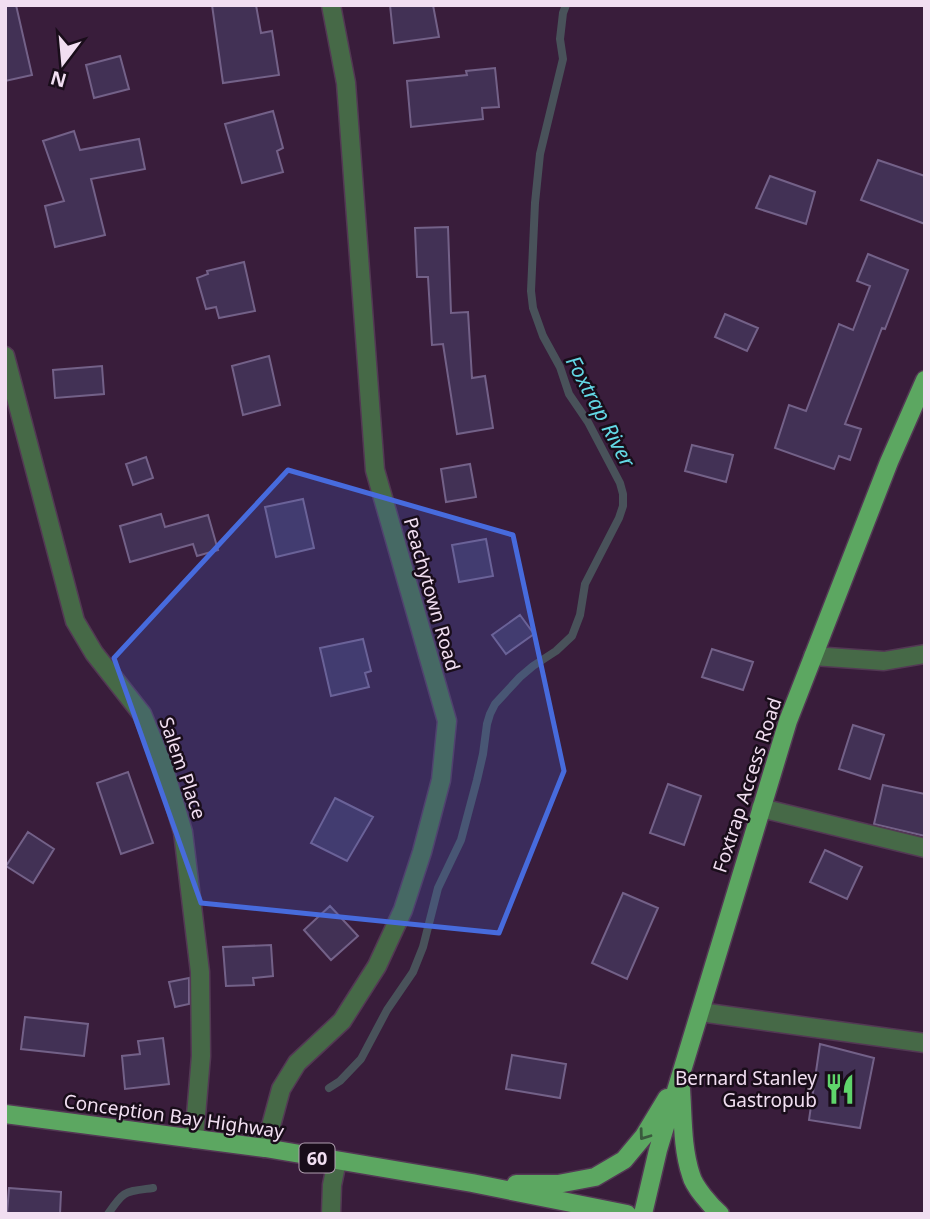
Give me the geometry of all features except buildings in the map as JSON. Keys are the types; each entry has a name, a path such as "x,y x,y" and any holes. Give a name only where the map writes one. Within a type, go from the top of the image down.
{"main road":[{"name":"Foxtrap Access Road","path":"643,1214 658,1150 788,721 884,474 925,380"},
{"path":"472,1183 558,1184 595,1177 624,1160 644,1136 680,1078"},
{"path":"680,1078 685,1146 691,1178 720,1214"},
{"name":"Conception Bay Highway","path":"5,1114 265,1148 472,1183 627,1214"}],"street":[{"name":"Peachytown Road","path":"265,1148 281,1089 297,1063 342,1021 377,966 403,910 441,780 447,721 375,470 346,83 331,5"},
{"name":"Salem Place","path":"5,356 75,621 94,653 142,714 164,768 183,832 200,972 201,1056 194,1139"},
{"path":"813,656 884,661 925,654"},
{"path":"761,808 925,848"},
{"path":"700,1012 925,1043"},
{"path":"331,1214 332,1185 337,1161"}],"highlighted area":[{"path":"288,470 513,535 564,771 499,933 201,903 114,658"}],"waterway":[{"name":"Foxtrap River","path":"329,1088 340,1081 361,1059 387,1010 413,972 423,947 438,888 461,840 483,754 487,724 495,704 520,677 572,636 580,615 585,584 623,506 620,483 588,422 569,394 560,367 543,336 533,308 531,291 540,154 563,59 560,39 566,5"},
{"name":"Foxtrap River","path":"108,1214 126,1194 153,1188"}],"place":[{"name":"Bernard Stanley Gastropub","path":"840,1089"}]}
